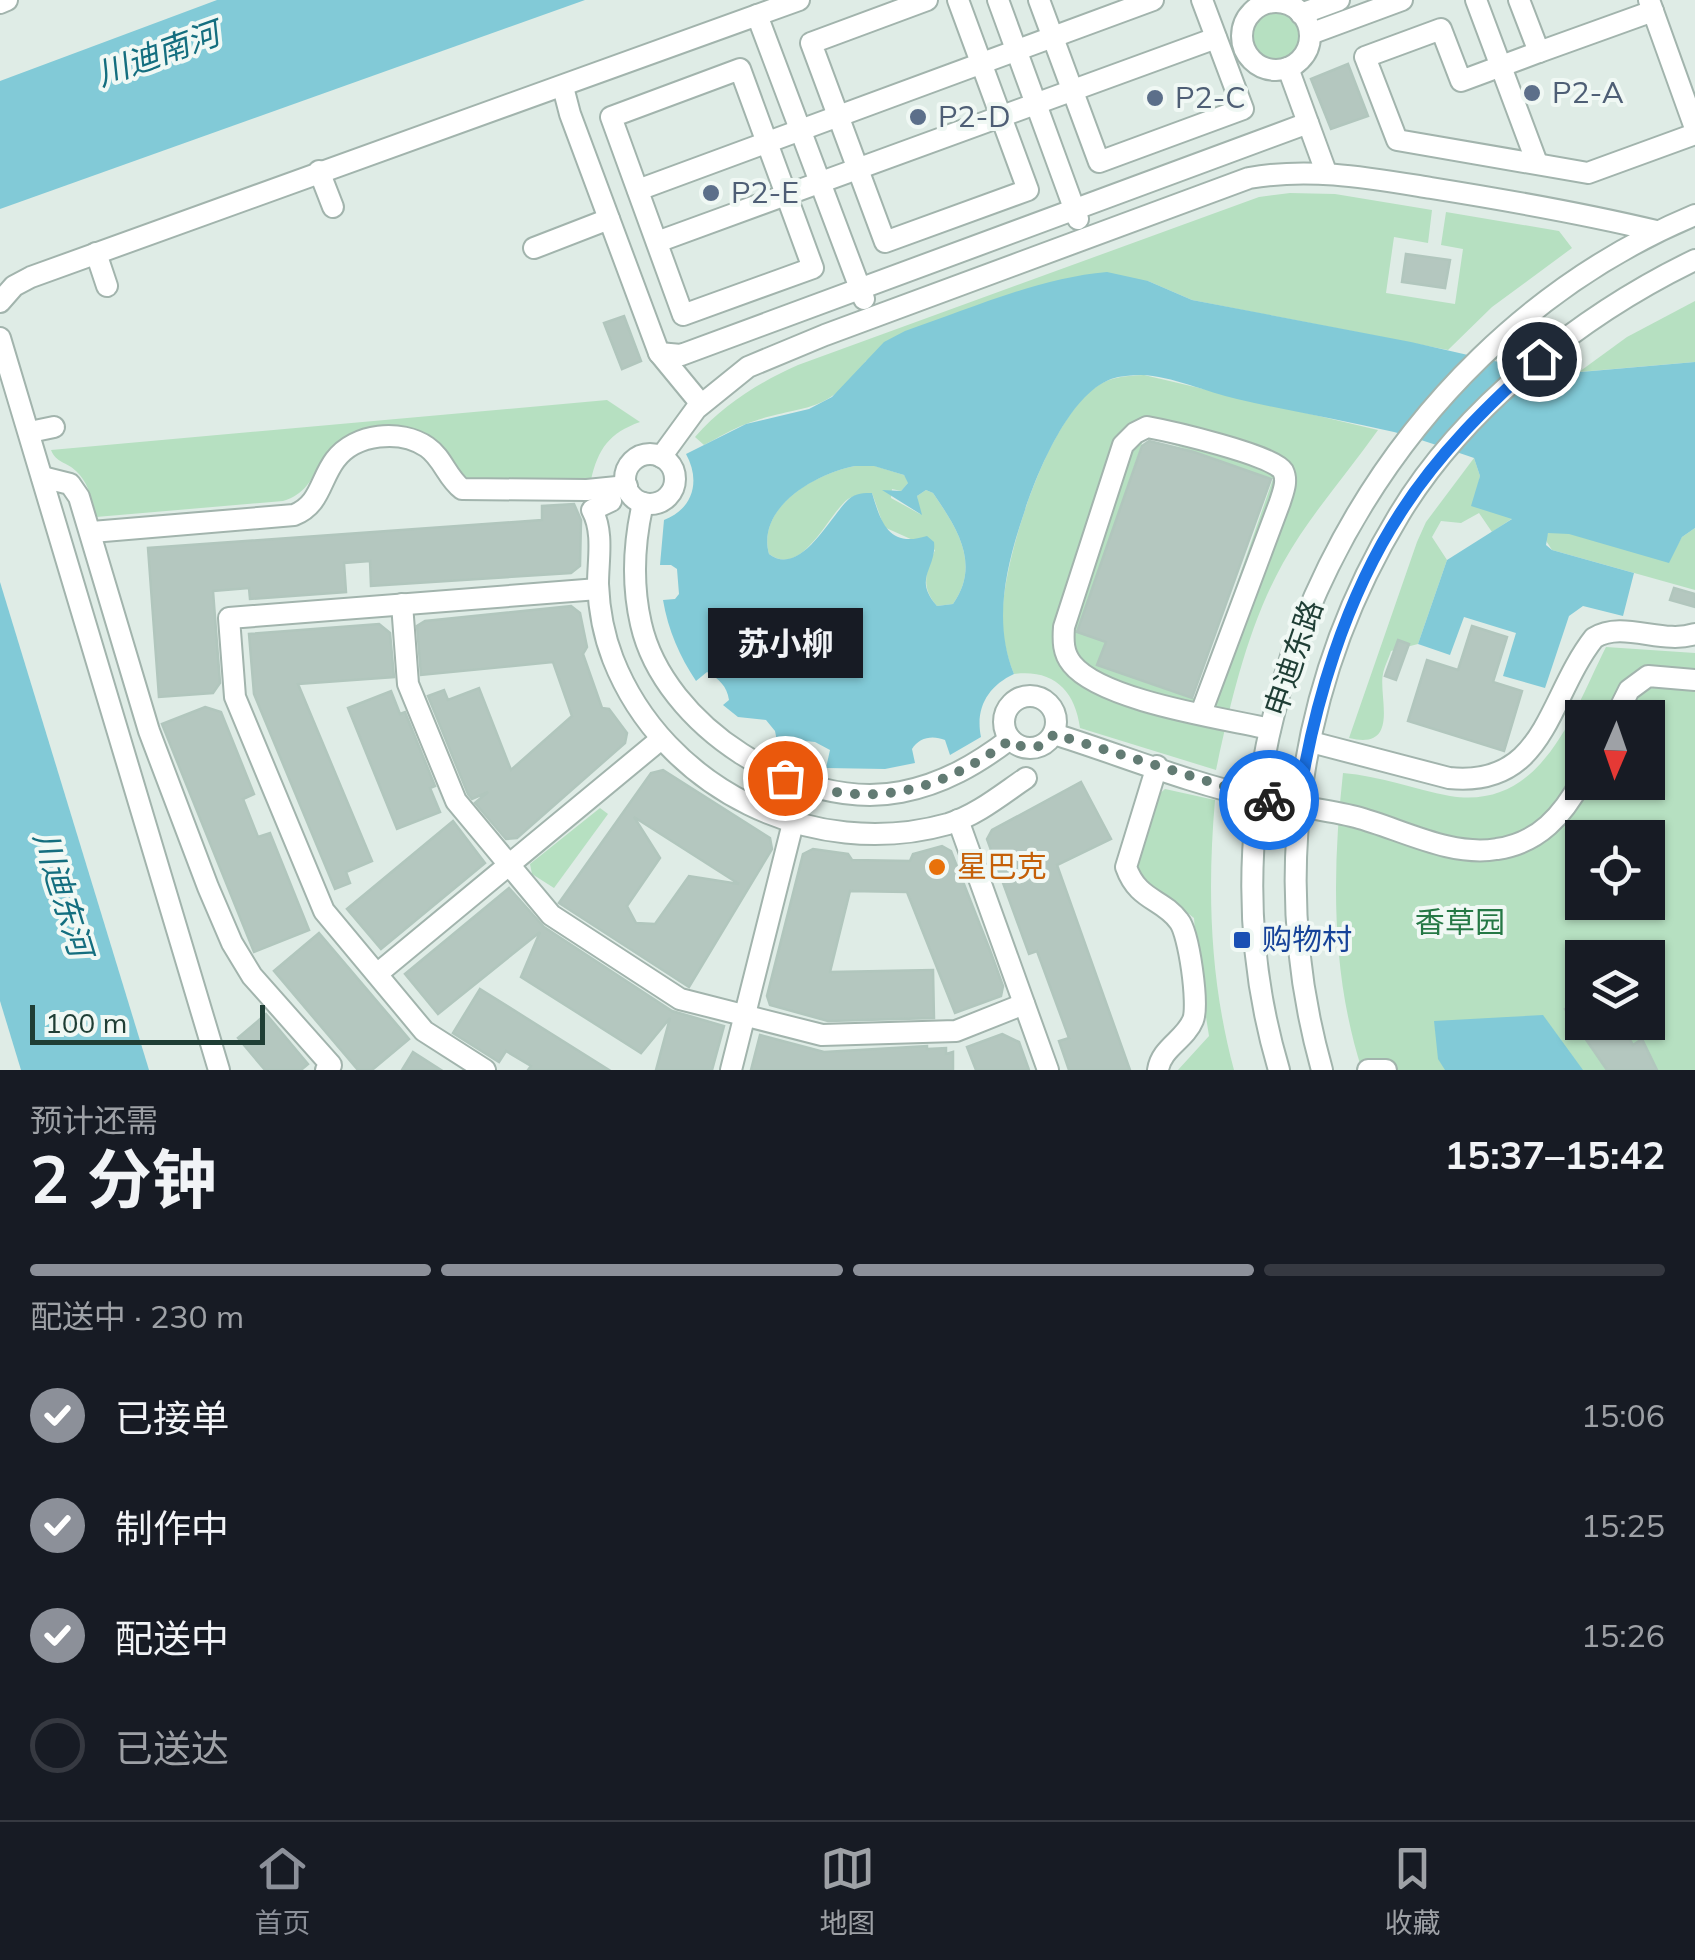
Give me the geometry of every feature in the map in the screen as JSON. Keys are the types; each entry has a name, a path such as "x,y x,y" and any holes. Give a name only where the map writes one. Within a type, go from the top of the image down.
{"street":[{"path":"0,3 7,0"},
{"path":"0,302 14,286 96,253 799,0"},
{"path":"927,0 811,42 884,242 1028,190 958,0"},
{"path":"998,0 1085,238"},
{"path":"1039,0 1099,162 1243,109 1202,0"},
{"path":"638,190 1153,0"},
{"path":"1306,24 1339,0"},
{"path":"1306,24 1402,0"},
{"path":"1476,0 1537,164"},
{"path":"1519,0 1539,52"},
{"path":"1260,3 1283,3 1306,24 1305,54 1288,68 1266,69 1247,55 1243,44 1245,22 1260,3"},
{"path":"1651,6 1695,131 1588,172 1397,140 1364,57 1441,29 1461,81 1539,52 1651,6"},
{"path":"757,16 870,317"},
{"path":"656,242 1216,38"},
{"path":"1288,68 1326,172"},
{"path":"740,69 767,141 814,268 684,315 611,117 740,69"},
{"path":"564,87 659,353 702,404"},
{"path":"659,353 681,355 1308,123"},
{"path":"320,171 332,207"},
{"path":"660,457 702,404 748,367 870,317 1248,178 1279,172 1326,172 1536,204 1656,231"},
{"name":"申迪东路","path":"1279,1070 1261,983 1257,942 1255,798 1270,729 1304,620 1336,550 1397,450 1454,384 1542,304 1616,252 1695,215"},
{"path":"534,248 609,219"},
{"path":"96,253 108,286"},
{"name":"申迪东路","path":"1322,1070 1306,1015 1298,948 1294,874 1298,806 1310,742 1341,638 1367,577 1400,513 1505,389 1568,337 1618,303 1695,260"},
{"path":"0,338 219,1070"},
{"path":"30,432 54,427"},
{"path":"1202,714 1280,502 1284,472 1275,463 1248,453 1148,428 1135,432 1123,445 1064,627 1063,646 1069,661 1083,675 1107,688 1202,714 1270,729"},
{"path":"92,532 300,512 312,504 334,461 344,452 360,442 392,436 426,446 462,489 587,490 619,494 630,494 652,504 667,498 675,484 672,468 653,454 637,458 627,470 619,494 592,510 599,522 598,589 611,654 626,690 661,739 693,768 736,798 793,823 875,836 958,820 1026,778"},
{"path":"42,477 70,484 79,496 149,731 232,943 252,976 331,1068"},
{"path":"643,503 635,580 641,626 656,662 687,709 751,758 809,787 866,795 901,792 942,780 979,762 1010,740"},
{"path":"485,1070 424,1031 324,911 235,697 229,618 598,589"},
{"path":"402,604 408,684 456,802 551,915 680,999 822,1035 956,1031 1024,1004"},
{"path":"1310,742 1450,778 1472,780 1492,776 1508,770 1539,738 1594,638 1605,632 1672,638 1695,634"},
{"path":"1624,700 1629,690 1648,676 1695,680"},
{"path":"1023,696 1040,698 1053,709 1056,726 1049,741 1025,748 1010,740 1003,723 1008,706 1023,696"},
{"path":"1054,734 1255,798 1353,816 1452,847 1496,849 1533,836 1553,823 1571,800"},
{"path":"376,974 661,739"},
{"path":"1157,766 1126,868 1145,897 1180,922 1186,937 1194,1003 1193,1020 1168,1048 1158,1070"},
{"path":"958,820 1048,1070"},
{"path":"731,1070 793,823"},
{"path":"1368,1070 1385,1070"}],"green space":[{"path":"1276,13 1293,19 1299,36 1293,53 1276,59 1259,53 1253,36 1259,19"},
{"path":"1335,194 1432,210 1428,243 1394,237 1386,293 1455,304 1463,249 1441,245 1446,212 1559,231 1572,248 1492,307 1448,350 1192,300 1148,281 866,361 825,401 746,424 704,445 695,437 742,395 798,365 1259,197"},
{"path":"1695,301 1695,362 1579,372 1627,337"},
{"path":"1144,375 1378,430 1304,529 1271,587 1242,664 1216,770 1080,728 1073,703 1060,685 1040,675 1014,674 1004,641 1006,581 1022,519 1063,425 1099,385 1115,378","holes":["1145,435 1273,479 1197,699 1098,665 1106,642 1077,631"]},
{"path":"607,400 640,422 606,443 591,480 472,480 423,434 390,427 354,434 339,442 307,486 283,501 96,517 84,481 51,450"},
{"path":"1474,458 1480,476 1477,490 1513,518 1492,532 1479,513 1461,523 1441,521 1432,537 1447,560 1418,644 1391,651 1383,674 1384,719 1376,737 1349,738 1417,542 1426,522"},
{"path":"855,466 875,466 904,475 909,482 901,491 892,489 891,498 920,514 917,496 926,490 933,493 957,533 965,561 965,575 953,604 937,606 928,592 927,572 935,550 884,527 872,493 848,499 803,552 781,559 769,554 767,537 780,507 808,484"},
{"path":"1695,528 1695,590 1552,550 1545,539 1548,533 1557,531 1675,549 1682,537"},
{"name":"香草园","path":"1606,647 1695,653 1695,1070 1362,1070 1339,960 1336,885 1343,773 1450,796 1482,797 1509,788 1532,773 1565,730 1565,800 1665,800 1665,700 1580,700"},
{"path":"1165,789 1215,800 1212,936 1234,1070 1178,1070 1209,1036 1194,918 1149,883 1137,868 1158,795"},
{"path":"600,808 608,814 554,888 532,874 530,864"}],"water":[{"name":"川迪南河","path":"217,0 585,0 0,209 0,81"},
{"path":"1107,272 1148,281 1192,300 1543,372 1695,362 1695,528 1682,537 1669,563 1569,534 1548,533 1546,545 1552,550 1634,573 1623,616 1583,606 1569,616 1545,688 1503,676 1516,633 1464,617 1450,655 1418,644 1447,560 1512,519 1471,506 1480,476 1474,458 1394,432 1237,399 1165,378 1122,376 1096,388 1069,417 1031,494 1004,592 1004,633 1014,674 997,685 986,699 980,717 981,737 950,755 945,740 927,738 912,749 915,763 885,769 826,768 830,750 815,742 797,740 795,751 777,741 766,720 738,717 723,705 729,700 724,687 707,672 696,681 685,662 675,643 663,600 675,599 679,594 677,569 660,565 664,520 682,509 691,493 693,474 686,454 746,424 809,409 832,397 884,342 905,331 1004,296","holes":["874,466 904,475 908,483 901,491 882,490 922,515 917,496 926,490 933,493 950,519 965,561 965,575 953,604 937,606 926,588 934,542 927,536 895,536 883,523 872,493 849,499 803,552 781,559 769,554 767,537 772,521 793,495 840,470"]},
{"name":"川迪东河","path":"0,582 149,1070 21,1070 0,1001"},
{"path":"1543,1015 1583,1070 1445,1070 1438,1059 1434,1021"}],"building":[{"path":"1348,64 1368,116 1331,129 1311,79"},
{"path":"1406,254 1450,260 1445,288 1402,282"},
{"path":"624,316 641,361 622,369 604,323"},
{"path":"1149,441 1271,479 1192,698 1097,665 1106,642 1077,632 1142,446"},
{"path":"574,504 581,520 580,566 571,573 371,586 370,561 344,563 346,592 250,599 249,588 213,591 220,683 213,693 159,697 148,548 542,520 542,506"},
{"path":"1674,588 1695,594 1695,607 1670,600"},
{"path":"571,606 580,613 587,647 583,654 602,708 609,709 627,733 625,743 517,838 506,839 475,803 488,792 472,799 468,794 428,696 444,690 448,700 479,688 511,770 572,716 553,662 421,675 417,626 425,621"},
{"path":"379,624 390,633 394,677 298,684 372,861 346,872 350,883 335,889 254,694 249,634"},
{"path":"1472,626 1507,637 1493,682 1522,691 1504,751 1408,721 1427,660 1458,670"},
{"path":"1398,640 1409,644 1396,680 1385,676"},
{"path":"391,691 400,714 405,712 435,786 430,788 440,812 397,829 348,708"},
{"path":"205,707 221,712 254,794 243,799 258,837 270,833 309,930 254,952 162,724"},
{"path":"663,770 770,838 772,849 689,987 559,903 651,773","holes":["634,817 739,884 689,876 655,924 636,923 627,906 660,858"]},
{"path":"1081,782 1111,839 1057,865 1130,1070 1069,1070 1059,1041 1069,1038 1037,951 1029,954 987,839 992,830"},
{"path":"453,821 485,863 381,949 347,909"},
{"path":"942,846 951,851 1003,986 1001,996 955,1013 907,892 850,891 830,972 933,970 934,1018 828,1021 770,1005 767,996 803,854 813,849 848,854 852,860 910,861 913,854"},
{"path":"509,888 544,927 672,1011 724,1026 712,1070 656,1070 670,1018 641,1053 521,977 540,932 438,1014 405,974"},
{"path":"319,933 409,1039 372,1070 358,1070 274,971"},
{"path":"480,989 609,1070 528,1070 531,1066 506,1051 499,1062 453,1033"},
{"path":"266,1014 308,1064 301,1070 265,1070 238,1038"},
{"path":"1002,1034 1019,1042 1029,1070 976,1070 967,1047"},
{"path":"760,1035 824,1052 946,1048 946,1054 953,1052 953,1070 751,1070"},
{"path":"1586,1040 1630,1040 1633,1045 1642,1040 1657,1070 1607,1070"},
{"path":"413,1052 441,1070 402,1070"}],"way so far":[{"path":"785,778 831,792 901,792 964,771 1010,740 1034,748 1054,734 1269,800"}],"place":[{"name":"P2-A","path":"1532,93"},
{"name":"P2-C","path":"1155,98"},
{"name":"P2-D","path":"918,117"},
{"name":"P2-E","path":"711,193"},
{"name":"苏小柳","path":"785,778"},
{"name":"星巴克","path":"937,867"},
{"name":"购物村","path":"1242,940"}],"route":[{"path":"1269,800 1298,806 1314,726 1334,656 1355,603 1400,513 1442,457 1505,389 1539,359"}]}
